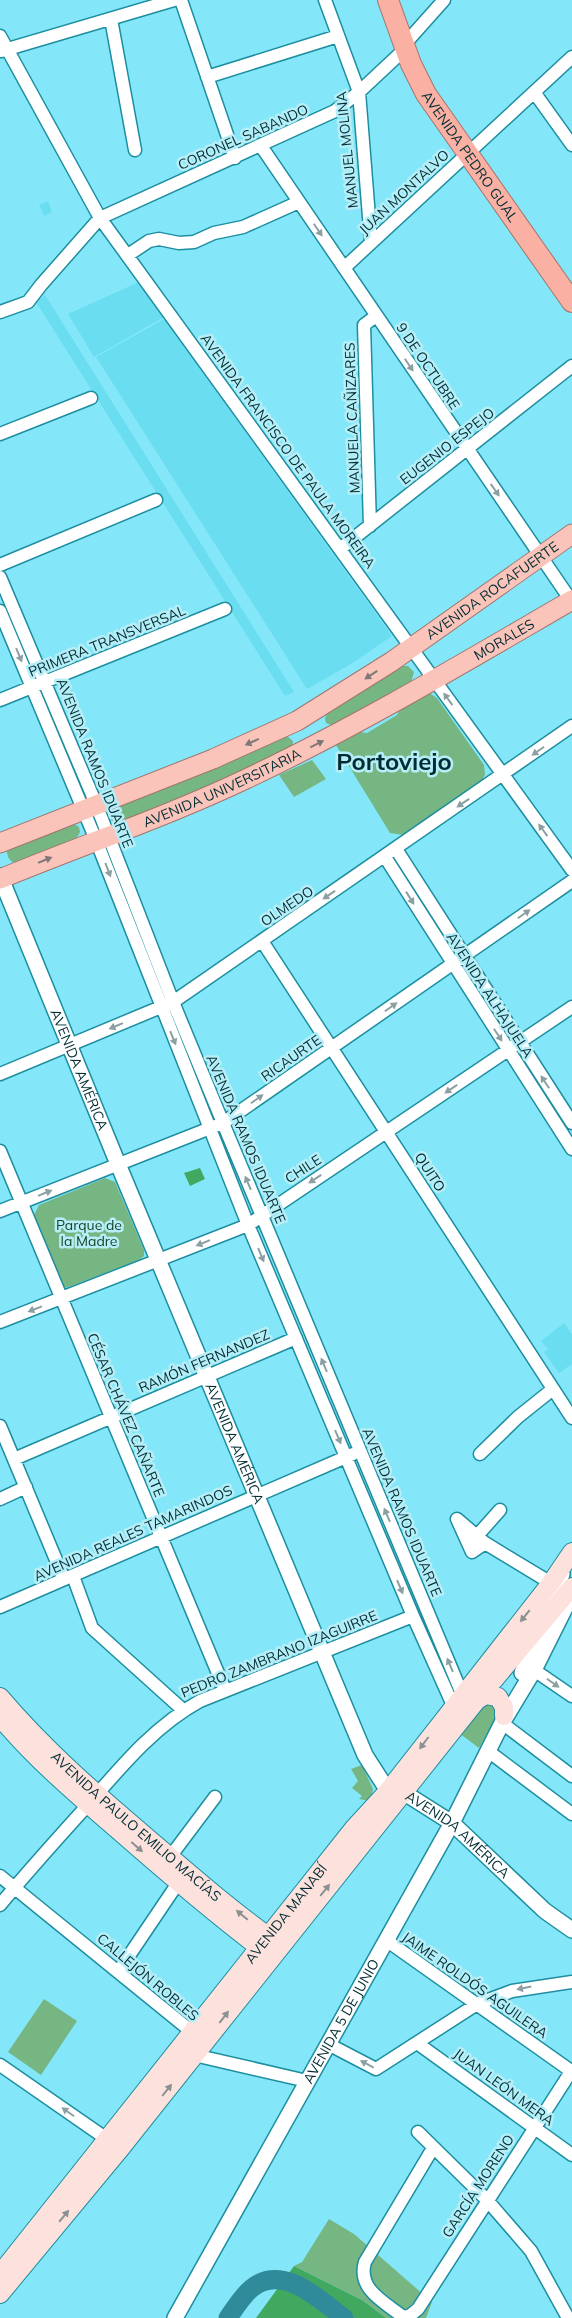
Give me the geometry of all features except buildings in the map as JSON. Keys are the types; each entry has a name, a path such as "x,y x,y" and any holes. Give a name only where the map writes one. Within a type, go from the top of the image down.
{"highway":[{"name":"AVENIDA PEDRO GUAL","path":"388,0 404,47 423,88 572,302"}],"main road":[{"name":"AVENIDA ROCAFUERTE","path":"412,647 572,534"},
{"name":"MORALES","path":"434,679 572,601"},
{"name":"AVENIDA UNIVERSITARIA","path":"0,843 213,759 279,730 327,704 412,647"},
{"name":"AVENIDA UNIVERSITARIA","path":"0,878 204,798 279,763 434,679"},
{"name":"AVENIDA MANABÍ","path":"0,2274 194,2056 370,1808 395,1791 464,1706 569,1558"},
{"name":"AVENIDA MANABÍ","path":"464,1706 572,1587"},
{"path":"464,1706 486,1695 498,1697 504,1707 503,1719"},
{"name":"AVENIDA PAULO EMILIO MACÍAS","path":"0,1697 92,1799 178,1883 270,1947"},
{"name":"AVENIDA PAULO EMILIO MACÍAS","path":"0,1717 29,1750 170,1857 270,1947"},
{"name":"AVENIDA MANABÍ","path":"0,2294 114,2144 192,2032 270,1947"}],"street":[{"path":"4,50 174,0"},
{"path":"181,0 235,158"},
{"name":"MANUEL MOLINA","path":"325,0 359,92 371,242"},
{"name":"CORONEL SABANDO","path":"0,312 28,302 100,218 329,115 359,92 404,47 444,0"},
{"path":"111,18 135,150"},
{"name":"AVENIDA FRANCISCO DE PAULA MOREIRA","path":"0,36 4,50 100,218 572,870"},
{"path":"206,77 338,36"},
{"name":"JUAN MONTALVO","path":"344,268 572,57"},
{"path":"534,92 572,145"},
{"name":"9 DE OCTUBRE","path":"261,146 572,601"},
{"path":"128,255 149,241 159,239 180,243 194,242 214,233 243,227 299,202"},
{"name":"MANUELA CAÑIZARES","path":"370,526 364,325 376,316"},
{"name":"EUGENIO ESPEJO","path":"340,549 572,366"},
{"path":"0,434 91,398"},
{"path":"0,564 156,500"},
{"name":"AVENIDA RAMOS IDUARTE","path":"0,577 45,682 102,838 160,1007 248,1225 413,1616 464,1706"},
{"name":"PRIMERA TRANSVERSAL","path":"0,700 225,609"},
{"name":"AVENIDA RAMOS IDUARTE","path":"0,611 90,807"},
{"name":"OLMEDO","path":"0,1074 173,1002 504,775 572,726"},
{"name":"AVENIDA RAMOS IDUARTE","path":"102,838 173,1002 360,1450 464,1706"},
{"name":"AVENIDA ALHAJUELA","path":"396,849 572,1123"},
{"name":"AVENIDA ALHAJUELA","path":"384,857 572,1148"},
{"name":"AVENIDA AMÉRICA","path":"0,878 365,1755 395,1791 452,1823 545,1911 572,1930"},
{"name":"RICAURTE","path":"0,1211 223,1123 572,881"},
{"name":"QUITO","path":"262,941 572,1418"},
{"name":"CHILE","path":"0,1322 248,1225 572,1007"},
{"name":"CÉSAR CHÁVEZ CAÑARTE","path":"0,1151 225,1690"},
{"name":"RAMÓN FERNANDEZ","path":"14,1459 296,1338"},
{"path":"480,1454 518,1416 553,1389"},
{"path":"0,1426 26,1487 92,1628 183,1710"},
{"name":"AVENIDA REALES TAMARINDOS","path":"0,1607 360,1450"},
{"path":"0,1499 26,1487"},
{"path":"500,1510 480,1540 551,1583"},
{"name":"AVENIDA 5 DE JUNIO","path":"175,2318 452,1823 503,1719 569,1558"},
{"name":"AVENIDA 5 DE JUNIO","path":"503,1719 534,1670 572,1593"},
{"name":"PEDRO ZAMBRANO IZAGUIRRE","path":"0,1905 92,1799 147,1740 183,1710 225,1690 413,1616"},
{"path":"534,1670 572,1696"},
{"path":"503,1719 572,1776"},
{"path":"488,1751 572,1814"},
{"path":"170,1857 215,1797"},
{"name":"CALLEJÓN ROBLES","path":"0,1876 192,2032 194,2056"},
{"path":"118,1972 178,1883"},
{"name":"JAIME ROLDÓS AGUILERA","path":"386,1940 572,2070"},
{"path":"328,2044 376,2069 476,2004 512,1991 572,1982"},
{"name":"JUAN LEÓN MERA","path":"418,2043 572,2155"},
{"path":"194,2056 307,2081"},
{"path":"0,2065 114,2144"},
{"name":"GARCÍA MORENO","path":"433,2148 365,2262 362,2271 366,2287 402,2316 408,2317 418,2309 572,2070"},
{"path":"418,2132 487,2200 531,2251 568,2318"}],"shaded area":[{"path":"48,201 52,212 44,216 39,205"},
{"path":"139,282 164,317 94,357 68,314"},
{"path":"45,295 294,692 285,696 36,302"},
{"path":"164,319 392,636 351,664 307,689 96,357"},
{"path":"564,1323 572,1334 572,1364 559,1373 544,1352 548,1349 541,1341"}],"green space":[{"path":"402,666 408,666 414,672 411,683 334,726 326,723 325,718 327,714"},
{"path":"431,694 437,698 484,765 485,775 482,780 404,835 390,833 336,745 360,732 367,733 397,715 412,701"},
{"path":"287,736 293,741 292,749 199,792 124,821 115,824 110,818 110,811 116,805"},
{"path":"312,760 326,779 294,797 279,775"},
{"path":"74,824 79,827 80,832 75,841 18,864 9,859 7,852 9,847"},
{"path":"200,1168 205,1179 190,1186 184,1173"},
{"name":"Parque de la Madre","path":"105,1178 115,1182 144,1250 144,1256 139,1260 66,1288 61,1284 34,1215 39,1205"},
{"path":"486,1699 500,1711 479,1748 459,1733"},
{"path":"362,1765 373,1789 370,1801 359,1799 362,1796 352,1788 358,1781 351,1769"},
{"path":"44,1999 77,2021 41,2075 8,2052"},
{"path":"329,2219 354,2234 432,2302 426,2318 386,2318 362,2300 294,2266 302,2262"},
{"path":"294,2266 362,2300 386,2318 256,2318"}],"waterway":[{"path":"228,2318 242,2298 252,2288 264,2281 276,2280 301,2287 344,2318"}],"district":[{"name":"Portoviejo","path":"394,761"}]}
